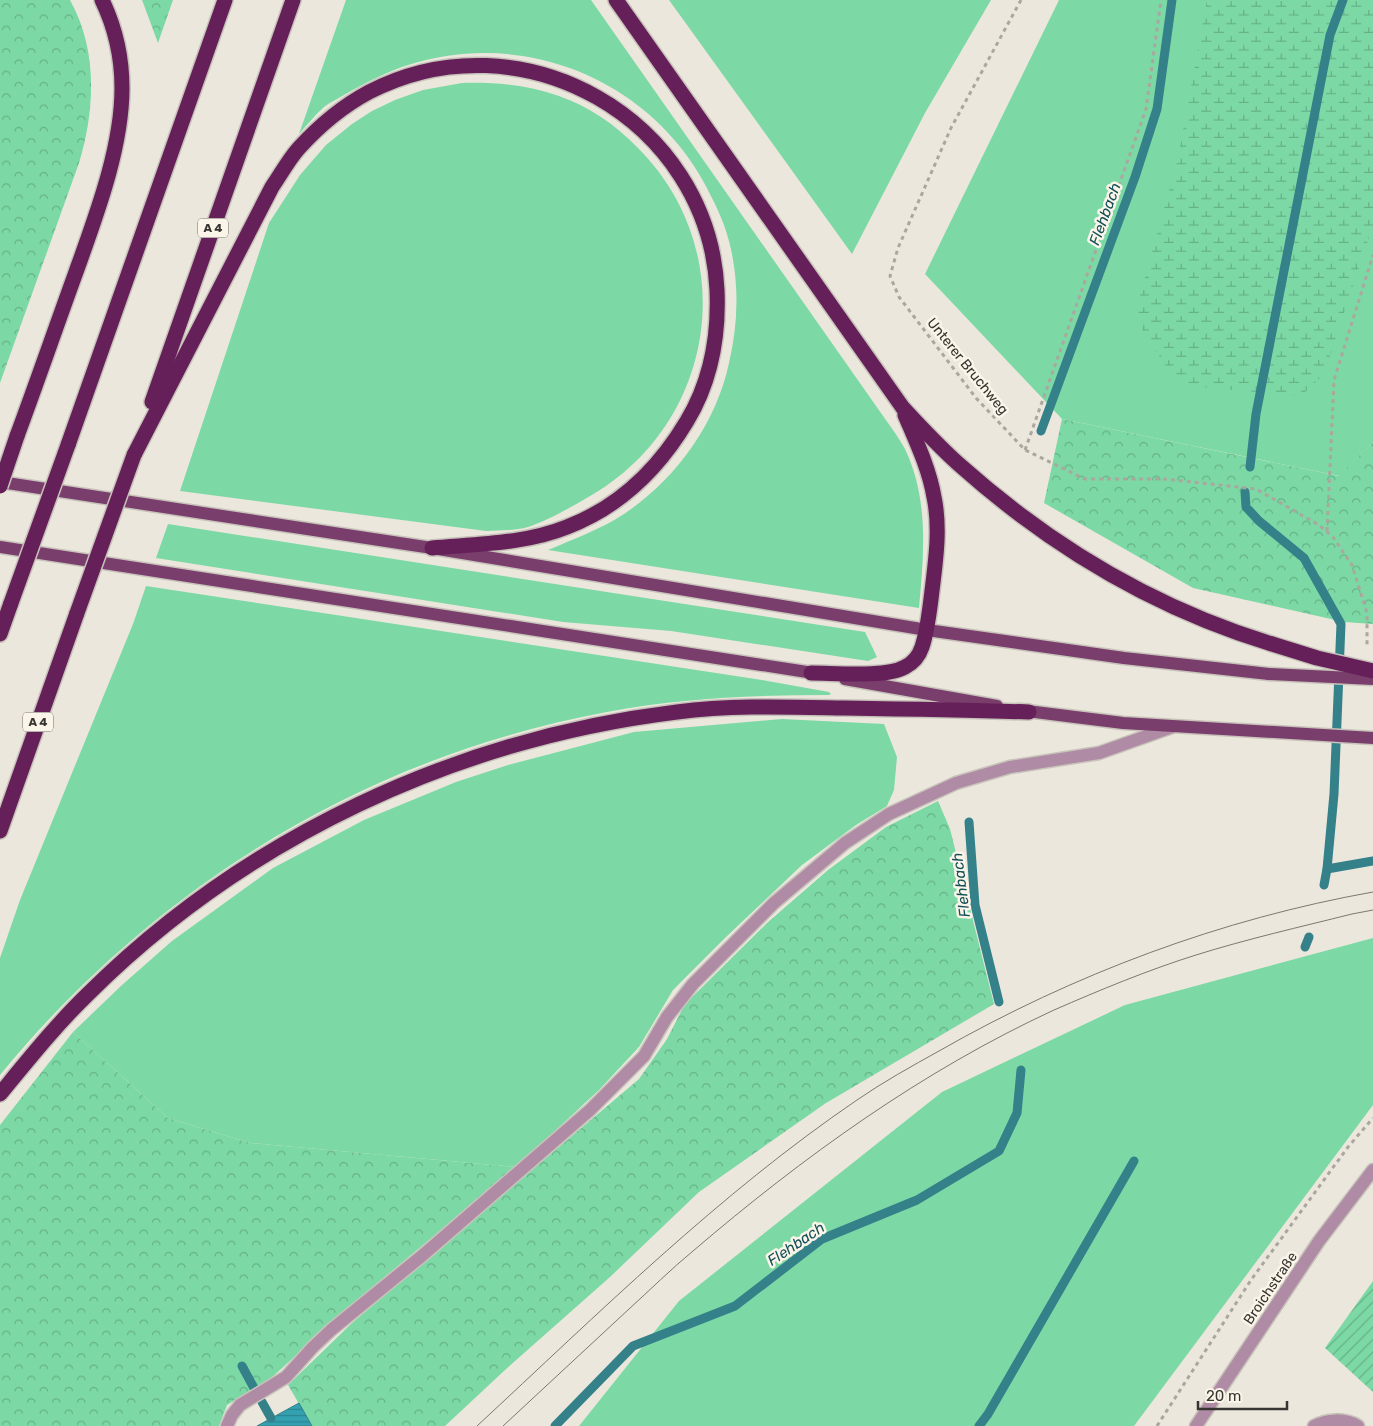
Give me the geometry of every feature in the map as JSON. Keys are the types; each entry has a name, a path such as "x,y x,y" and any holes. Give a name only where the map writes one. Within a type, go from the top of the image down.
{"highway":[{"path":"0,486 90,233 107,180 119,126 122,88 119,50 109,14 102,0"},
{"path":"0,634 225,0"},
{"name":"A 4","path":"0,831 293,0"},
{"path":"616,0 903,408 960,466 1024,518 1092,564 1163,603 1239,634 1317,658 1373,671"},
{"path":"134,455 272,187 298,149 331,117 370,92 412,75 456,66 502,66 547,75 589,92 627,116 660,148 687,185 706,226 716,271 718,316 712,362 697,405 674,444 644,479 608,507 567,527 523,540 432,548"},
{"path":"812,673 890,673 914,662 921,649 927,630 937,553 935,498 928,471 903,408"},
{"path":"0,1094 37,1048 88,994 143,944 200,898 262,856 326,820 393,787 462,760 533,739 587,727 678,712 752,706 1029,712"}],"main road":[{"path":"0,482 432,548 927,630 1124,658 1269,674 1373,679"},
{"path":"0,547 812,673 1029,712 1172,727 1373,738"}],"street":[{"path":"227,1426 232,1415 240,1406 286,1377 331,1330 423,1255 590,1110 644,1056 679,1001 724,952 774,903 851,839 896,810 956,783 1010,767 1099,753 1172,727"},
{"name":"Broichstraße","path":"1196,1426 1319,1241 1373,1170"},
{"path":"1314,1426 1324,1420 1343,1421 1358,1426"}],"path":[{"name":"Unterer Bruchweg","path":"1021,0 951,128 898,248 890,276 899,297 976,398 1025,450 1085,479 1166,479 1256,489 1320,525 1333,537 1352,565 1367,613 1367,649"},
{"path":"1025,450 1146,109 1160,0"},
{"path":"1327,532 1334,380 1373,255"},
{"path":"1157,1426 1250,1280 1348,1147 1373,1118"}],"green space":[{"path":"0,0 70,0 79,19 85,39 91,80 91,101 79,163 0,383"},
{"path":"142,0 173,0 158,43"},
{"path":"346,0 591,0 905,449 918,487 923,527 919,608 548,550 606,524 643,500 677,467 704,428 723,386 732,350 735,324 735,273 730,245 723,223 714,202 691,161 661,126 626,97 587,75 545,60 500,54 454,55 408,65 360,86 324,107 299,134"},
{"path":"669,0 991,0 925,113 852,254"},
{"path":"1059,0 1373,0 1373,442 1340,476 1062,419 925,274"},
{"path":"1207,0 1373,0 1373,225 1324,374 1301,396 1178,385 1134,317 1178,158"},
{"path":"462,83 487,83 523,87 547,92 580,105 601,117 629,139 671,190 692,237 702,286 700,336 687,384 663,429 629,468 585,499 542,522 518,529 486,531 180,491 269,223 300,175 326,145 372,111 423,90"},
{"path":"1062,419 1339,476 1373,442 1373,624 1344,622 1193,588 1044,503"},
{"path":"168,524 865,632 877,657 868,661 671,631 563,622 156,558"},
{"path":"146,586 762,680 829,692 831,694 690,700 607,712 518,733 432,761 349,797 271,839 196,889 126,945 61,1007 0,1075 0,958 20,900 133,624"},
{"path":"782,719 884,724 897,757 894,790 887,806 856,825 802,865 725,938 673,990 639,1047 599,1090 516,1167 250,1143 168,1118 73,1032 172,941 273,868 364,820 456,782 508,765 634,732"},
{"path":"938,801 950,829 994,1004 826,1103 699,1192 610,1277 445,1426 312,1426 288,1385 352,1323 639,1079 667,1039 685,1004 767,923 828,870 886,827"},
{"path":"1373,938 1373,1105 1134,1426 579,1426 679,1301 942,1092 1125,1005"},
{"path":"73,1032 168,1118 250,1143 516,1167 355,1302 270,1379 227,1405 219,1426 0,1426 0,1125"},
{"path":"1373,1281 1373,1392 1325,1348"}],"water":[{"path":"299,1403 312,1426 257,1426"}],"waterway":[{"name":"Flehbach","path":"1041,431 1135,177 1157,109 1172,0"},
{"path":"1250,467 1256,414 1330,35 1343,0"},
{"path":"1245,492 1246,507 1259,521 1304,558 1341,624 1334,794 1324,885"},
{"name":"Flehbach","path":"969,822 975,905 999,1002"},
{"path":"1327,869 1373,861"},
{"path":"1305,947 1309,937"},
{"name":"Flehbach","path":"555,1426 633,1346 735,1306 822,1239 917,1200 999,1151 1017,1113 1021,1070"},
{"path":"979,1426 988,1414 1134,1161"},
{"path":"242,1366 254,1388"},
{"path":"262,1402 271,1418"}],"tram line":[{"path":"477,1426 614,1298 708,1215 806,1136 887,1081 990,1023 1042,997 1096,974 1204,934 1260,917 1316,903 1373,892"},
{"path":"503,1426 669,1272 777,1182 865,1118 957,1060 1054,1010 1160,967 1254,938 1373,910"}]}
